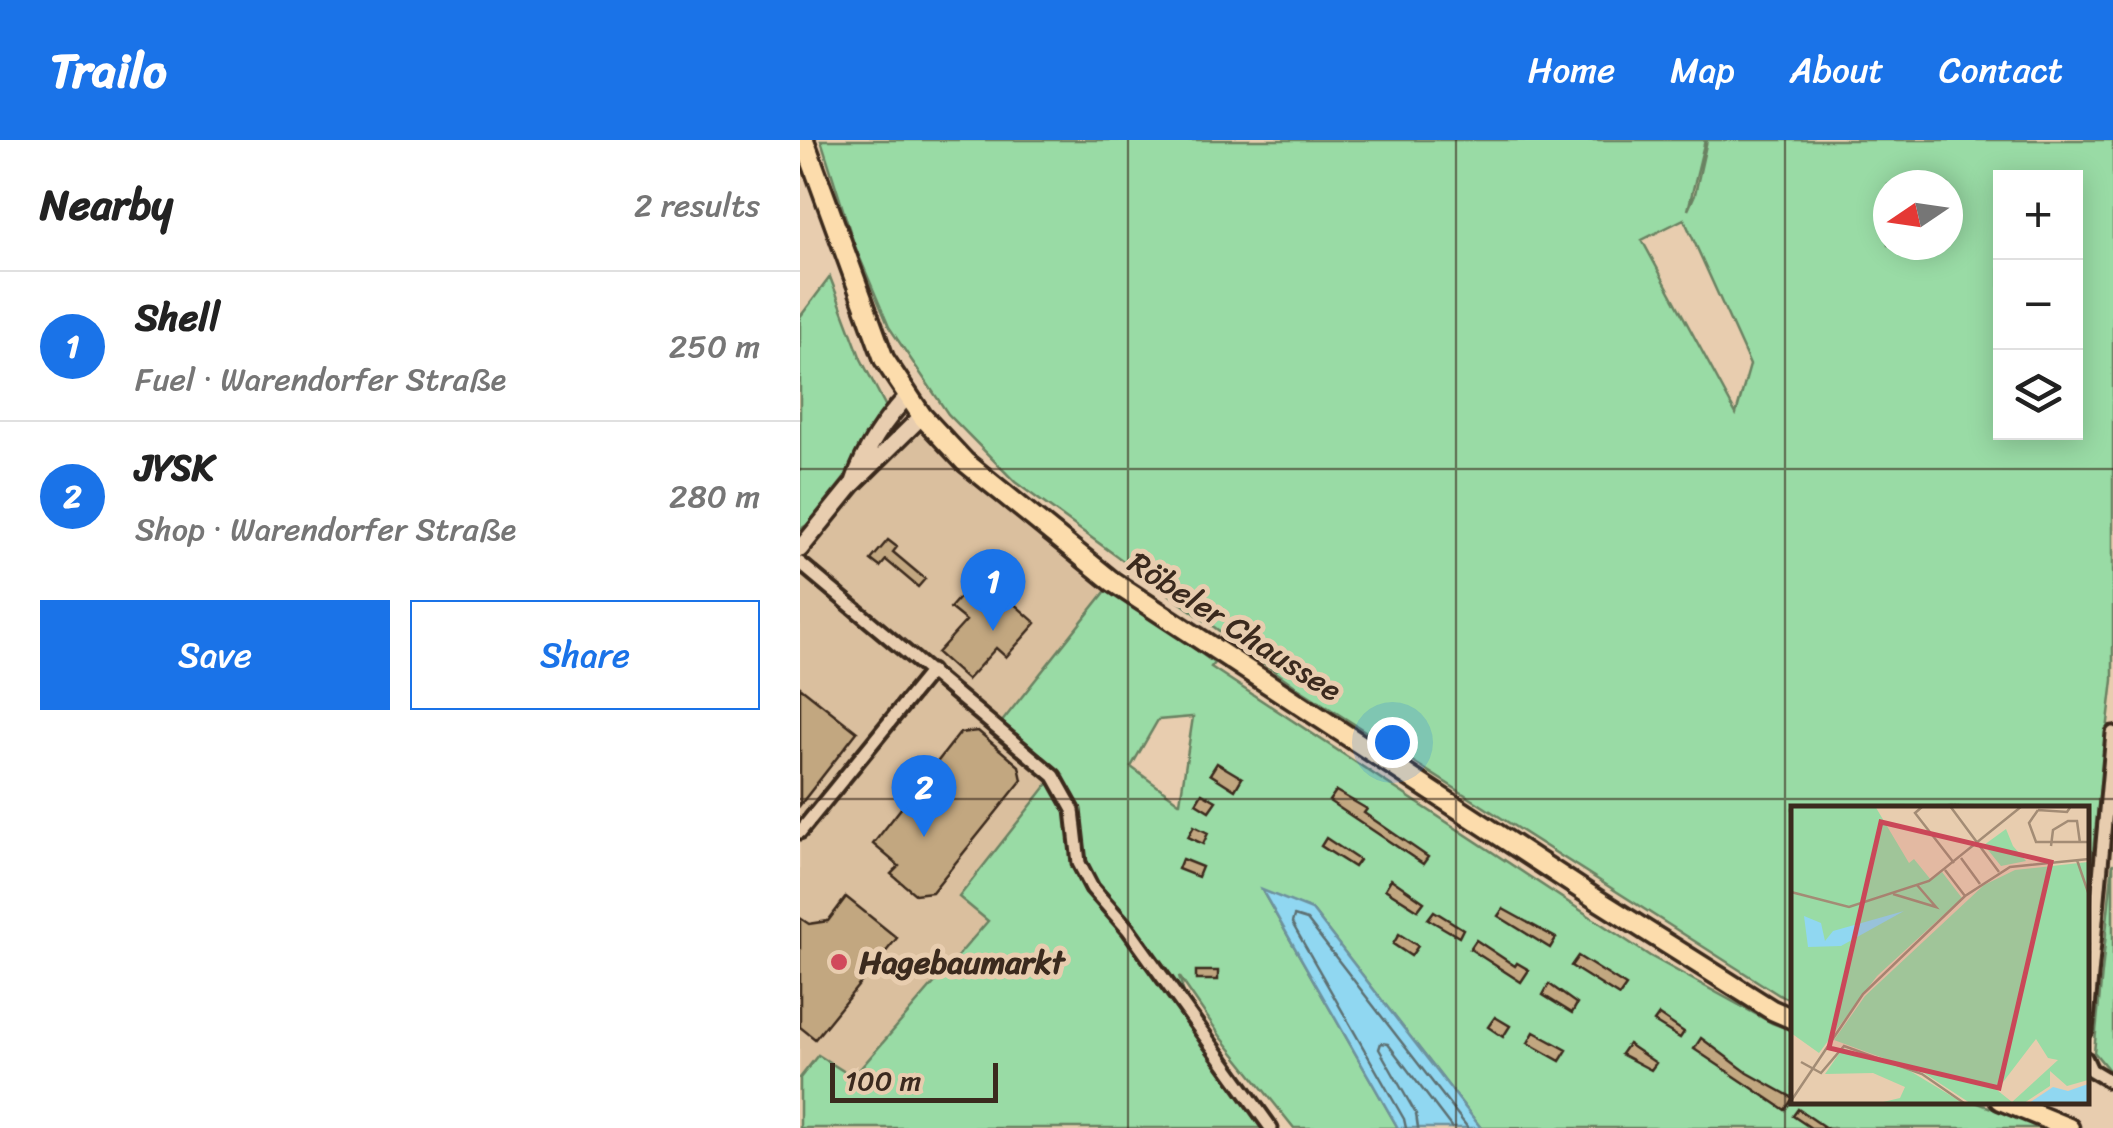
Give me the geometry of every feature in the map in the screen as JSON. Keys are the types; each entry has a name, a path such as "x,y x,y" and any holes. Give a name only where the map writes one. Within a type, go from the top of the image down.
{"main road":[{"name":"Röbeler Chaussee","path":"804,140 875,340 922,416 992,486 1114,582 1596,900 1772,1010 1791,1017"},
{"path":"852,486 860,463 895,408 908,396"},
{"path":"800,549 852,486 922,416"},
{"path":"2007,1103 2069,1128"}],"street":[{"path":"800,563 1054,776 1065,790 1077,828 1079,863 1092,888 1128,929 1272,1128"},
{"path":"800,832 931,671"},
{"path":"2088,1009 2113,733"},
{"path":"2088,1064 2113,1083"}],"shaded area":[{"path":"922,416 1113,582 1054,776 960,897 988,920 852,1077 800,1078 800,549"}],"green space":[{"path":"821,140 1705,140 1688,210 1707,140 2113,140 2113,680 2088,892 2088,806 1791,806 1791,1000 1299,689 1015,482 948,414 889,327 854,244","holes":["1684,219 1750,365 1736,414 1642,240"]},
{"path":"830,277 861,359 887,409 854,466 800,529 800,317"},
{"path":"1113,582 1118,593 1214,663 1211,667 1650,956 1791,1030 1791,1103 1978,1103 2044,1128 1481,1128 1312,910 1263,892 1398,1128 1294,1128 1221,1037 1179,976 1191,1018 1271,1128 800,1128 800,1078 818,1055 853,1077 988,921 959,897 1054,776 997,728","holes":["1193,717 1180,802 1131,767 1158,720"]},
{"path":"2113,863 2113,1070 2094,1052"}],"water":[{"path":"1262,890 1312,910 1481,1128 1398,1128"}],"building":[{"path":"888,540 897,547 893,552 925,579 918,587 886,560 880,567 871,560"},
{"path":"980,574 1036,623 1006,657 996,648 967,680 937,653 966,621 950,608"},
{"path":"800,687 857,732 800,805"},
{"path":"978,731 1019,766 1022,780 932,892 915,894 891,874 899,866 873,844 960,733"},
{"path":"1217,763 1242,778 1235,790 1210,774"},
{"path":"1336,791 1367,809 1364,813 1428,857 1423,864 1329,801"},
{"path":"1202,793 1216,801 1209,811 1196,803"},
{"path":"1194,826 1208,833 1203,844 1188,837"},
{"path":"1326,838 1359,860 1354,867 1321,846"},
{"path":"1182,859 1202,867 1198,877 1178,869"},
{"path":"1391,879 1424,902 1418,910 1385,889"},
{"name":"Hagebaumarkt","path":"846,897 897,938 815,1039 800,1027 800,918 809,924 828,921"},
{"path":"1503,909 1556,938 1550,948 1498,916"},
{"path":"1434,911 1463,929 1459,937 1428,919"},
{"path":"1399,934 1418,946 1411,956 1393,944"},
{"path":"1476,940 1515,966 1517,963 1529,970 1521,982 1470,949"},
{"path":"1578,956 1626,986 1619,996 1571,966"},
{"path":"1196,971 1218,971 1218,980 1196,980"},
{"path":"1549,984 1577,1004 1572,1013 1543,995"},
{"path":"1659,1015 1684,1032 1680,1038 1654,1022"},
{"path":"1495,1017 1510,1026 1503,1037 1488,1027"},
{"path":"1534,1032 1567,1050 1560,1061 1528,1043"},
{"path":"1701,1038 1748,1073 1791,1097 1791,1101 1785,1110 1694,1049"},
{"path":"1628,1044 1656,1063 1651,1070 1621,1054"},
{"path":"1798,1109 1826,1128 1811,1128 1793,1116"}],"place":[{"name":"Shell","path":"993,631"},
{"name":"JYSK","path":"924,837"},
{"name":"Hagebaumarkt","path":"839,962"}]}
